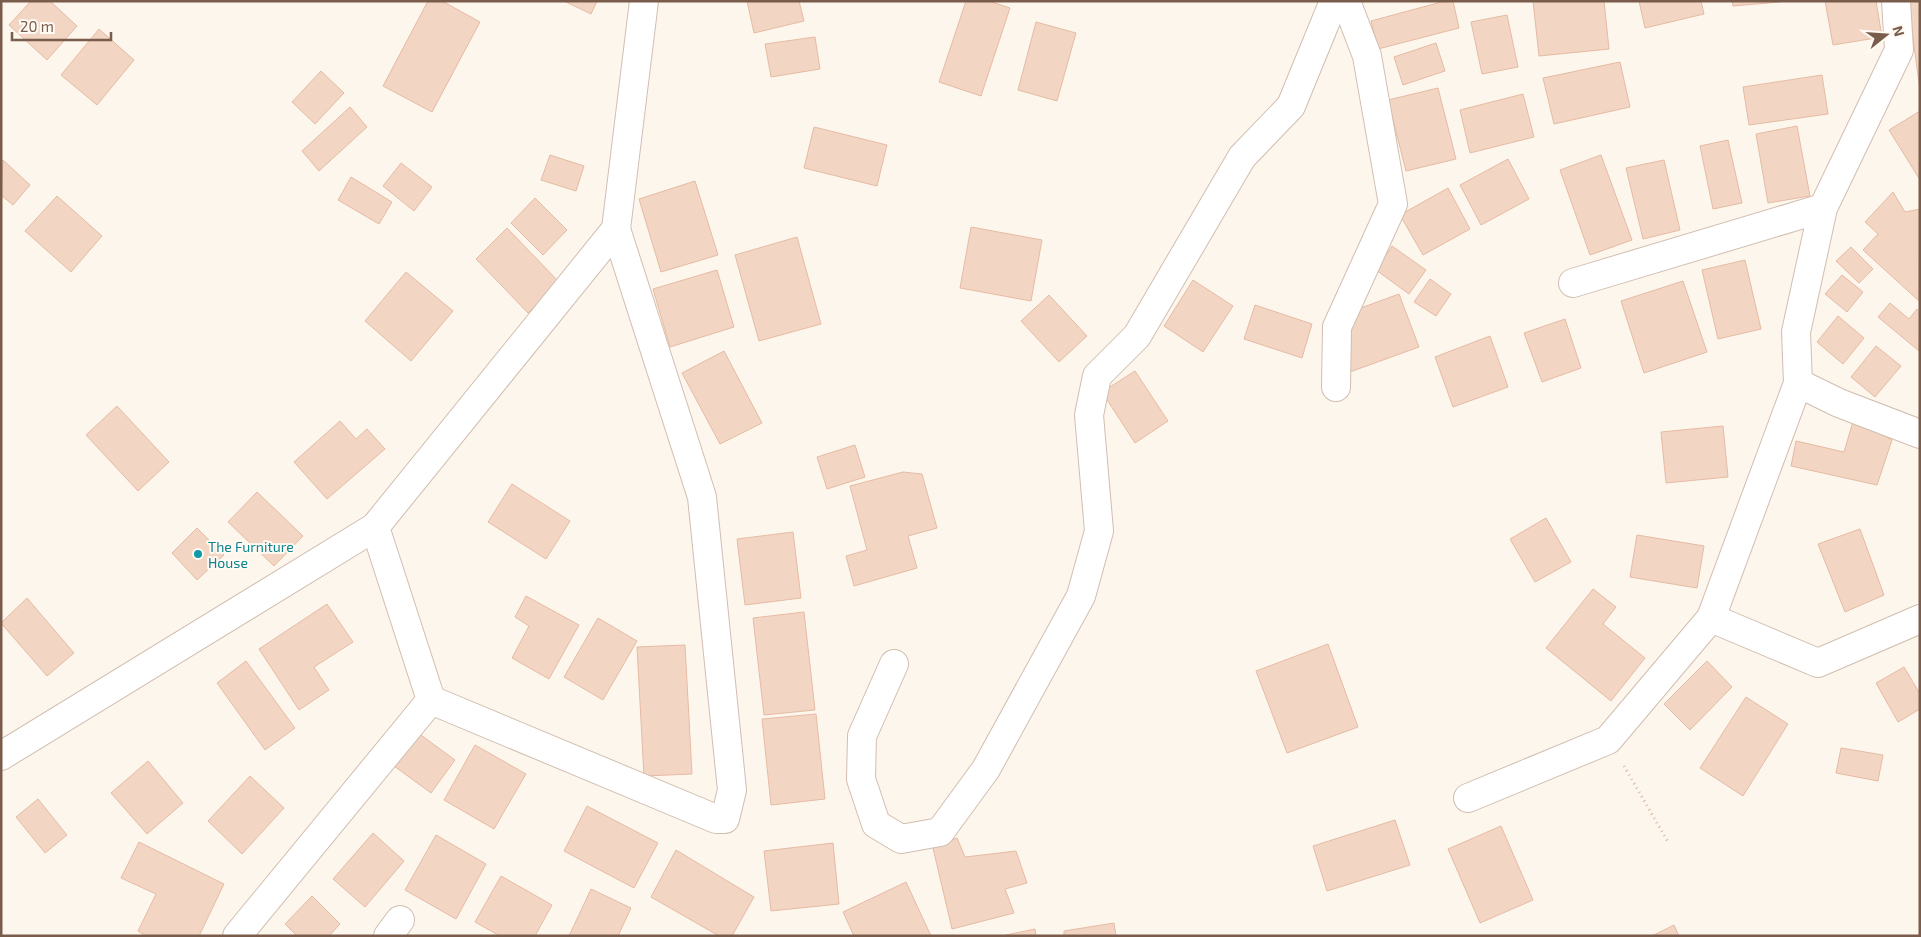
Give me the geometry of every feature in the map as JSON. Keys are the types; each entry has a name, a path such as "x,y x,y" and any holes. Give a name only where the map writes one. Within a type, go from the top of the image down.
{"street":[{"path":"375,527 431,700 716,819 725,819 732,790 702,497 616,230 644,1"},
{"path":"894,664 862,736 861,779 876,824 901,839 940,832 986,769 1081,596 1099,531 1088,415 1097,376 1137,336 1242,157 1291,106 1334,1"},
{"path":"1336,387 1336,327 1393,204 1367,56 1346,1"},
{"path":"1468,798 1608,740 1711,618 1798,383 1796,332 1824,208 1899,50 1896,1"},
{"path":"1573,283 1824,208"},
{"path":"1,756 375,527 616,230"},
{"path":"1798,383 1839,403 1920,434"},
{"path":"1711,618 1818,663 1920,619"},
{"path":"237,936 431,700"}],"path":[{"path":"1608,740 1668,842"}],"building":[{"path":"31,1 50,1 77,26 47,60 9,25"},
{"path":"428,1 442,1 480,22 432,112 383,86"},
{"path":"564,1 597,1 591,14"},
{"path":"747,1 799,1 804,21 754,33"},
{"path":"966,1 989,1 1010,8 981,96 939,82"},
{"path":"1445,1 1453,1 1459,28 1378,49 1371,21"},
{"path":"1533,1 1604,1 1609,49 1539,56"},
{"path":"1639,1 1701,1 1704,14 1645,28"},
{"path":"1732,1 1780,1 1780,2 1733,6"},
{"path":"1825,1 1876,1 1882,37 1833,45"},
{"path":"1908,1 1920,1 1920,90"},
{"path":"1507,15 1518,67 1482,74 1471,22"},
{"path":"1036,22 1076,33 1057,101 1018,90"},
{"path":"99,29 134,60 97,105 61,75"},
{"path":"815,37 820,69 771,77 765,44"},
{"path":"1436,43 1445,71 1403,85 1394,57"},
{"path":"1620,62 1630,107 1554,124 1543,78"},
{"path":"321,71 344,93 315,124 292,102"},
{"path":"1822,75 1828,114 1749,125 1743,87"},
{"path":"1438,88 1456,159 1406,171 1388,100"},
{"path":"1523,94 1534,137 1470,153 1460,110"},
{"path":"350,107 367,127 319,171 302,151"},
{"path":"1920,111 1920,180 1889,130"},
{"path":"1797,126 1810,196 1768,203 1756,134"},
{"path":"814,127 887,145 877,186 804,168"},
{"path":"1728,140 1742,203 1713,209 1700,146"},
{"path":"550,155 584,166 576,191 541,180"},
{"path":"1601,155 1632,240 1590,255 1560,170"},
{"path":"1508,159 1529,199 1481,225 1460,185"},
{"path":"3,160 30,185 13,205 1,195"},
{"path":"1664,160 1680,230 1643,239 1626,168"},
{"path":"401,163 432,187 414,211 383,186"},
{"path":"351,177 392,202 379,224 338,200"},
{"path":"695,181 718,255 661,272 639,199"},
{"path":"1448,188 1470,229 1423,255 1400,215"},
{"path":"1893,192 1905,212 1920,209 1919,301 1863,250 1878,234 1865,222"},
{"path":"57,196 102,236 71,272 25,231"},
{"path":"535,198 567,230 543,255 511,223"},
{"path":"971,227 1042,240 1031,301 960,288"},
{"path":"507,228 560,283 528,313 476,259"},
{"path":"797,237 821,324 759,341 735,255"},
{"path":"1392,246 1426,270 1409,294 1376,270"},
{"path":"1851,247 1873,269 1859,283 1836,261"},
{"path":"1745,260 1761,329 1718,339 1702,270"},
{"path":"717,270 734,327 670,347 653,289"},
{"path":"406,272 453,311 411,361 365,321"},
{"path":"1842,275 1863,292 1847,312 1825,294"},
{"path":"1430,279 1451,294 1436,316 1414,302"},
{"path":"1193,280 1233,306 1203,352 1164,326"},
{"path":"1683,281 1707,352 1644,373 1621,301"},
{"path":"1399,294 1419,347 1347,373 1350,312"},
{"path":"1049,295 1087,336 1059,362 1021,321"},
{"path":"1890,303 1909,319 1917,309 1920,312 1919,351 1878,317"},
{"path":"1255,305 1312,324 1302,358 1244,339"},
{"path":"1838,316 1864,338 1843,364 1817,342"},
{"path":"1565,319 1581,368 1542,382 1524,333"},
{"path":"1490,336 1508,387 1453,407 1435,357"},
{"path":"1876,346 1901,366 1875,397 1851,377"},
{"path":"724,351 762,423 720,444 682,373"},
{"path":"1135,371 1168,421 1135,443 1102,392"},
{"path":"117,406 169,462 138,491 86,435"},
{"path":"1854,418 1892,440 1877,485 1791,466 1796,441 1844,452"},
{"path":"340,421 356,439 367,429 385,449 327,499 294,462"},
{"path":"1723,426 1728,477 1666,483 1661,432"},
{"path":"855,445 865,477 827,489 817,457"},
{"path":"903,472 922,474 937,528 908,536 917,568 854,586 846,556 867,550 850,486"},
{"path":"512,484 570,521 546,559 488,522"},
{"path":"257,492 303,536 274,566 228,522"},
{"path":"1546,518 1571,562 1535,582 1510,539"},
{"name":"The Furniture House","path":"197,528 224,555 197,580 172,553"},
{"path":"1860,529 1884,595 1845,612 1818,544"},
{"path":"793,532 801,598 745,605 737,539"},
{"path":"1637,535 1704,546 1697,588 1630,577"},
{"path":"1593,589 1616,607 1603,624 1645,658 1611,701 1546,648"},
{"path":"526,596 579,625 549,679 512,658 529,626 515,617"},
{"path":"27,598 74,653 47,676 1,623"},
{"path":"327,604 353,642 314,667 329,690 299,710 259,649"},
{"path":"804,612 815,710 764,715 753,618"},
{"path":"598,618 637,641 603,700 564,677"},
{"path":"1328,644 1358,727 1287,753 1256,671"},
{"path":"685,645 692,774 644,776 637,647"},
{"path":"246,661 295,728 265,750 217,683"},
{"path":"1707,661 1732,687 1690,730 1664,704"},
{"path":"1904,667 1920,694 1920,709 1898,722 1876,683"},
{"path":"1746,697 1788,724 1743,796 1700,768"},
{"path":"816,714 825,799 771,805 762,719"},
{"path":"414,730 455,760 431,793 390,763"},
{"path":"475,745 526,774 494,829 444,800"},
{"path":"1841,748 1883,755 1878,781 1836,773"},
{"path":"148,761 183,803 147,834 111,793"},
{"path":"250,776 284,808 242,854 208,821"},
{"path":"38,799 67,835 45,853 16,817"},
{"path":"587,806 658,843 634,888 564,851"},
{"path":"1395,820 1410,865 1327,891 1313,846"},
{"path":"1501,826 1533,900 1480,923 1448,849"},
{"path":"373,833 404,861 365,907 333,879"},
{"path":"436,835 486,864 456,919 405,890"},
{"path":"957,838 965,857 1016,851 1027,883 1005,889 1014,913 952,929 933,848"},
{"path":"139,842 224,884 199,936 147,936 138,931 156,894 121,878"},
{"path":"833,843 839,904 771,911 764,851"},
{"path":"676,850 754,897 732,936 719,936 651,897"},
{"path":"501,876 552,905 535,936 500,936 475,922"},
{"path":"906,882 931,936 854,936 843,912"},
{"path":"591,889 631,908 618,936 569,936"},
{"path":"312,896 340,924 329,936 297,936 285,924"},
{"path":"1114,923 1116,936 1064,936 1064,931"},
{"path":"1674,925 1679,936 1652,936"},
{"path":"1035,929 1036,936 1001,936"}],"place":[{"name":"The Furniture House","path":"198,554"}]}
